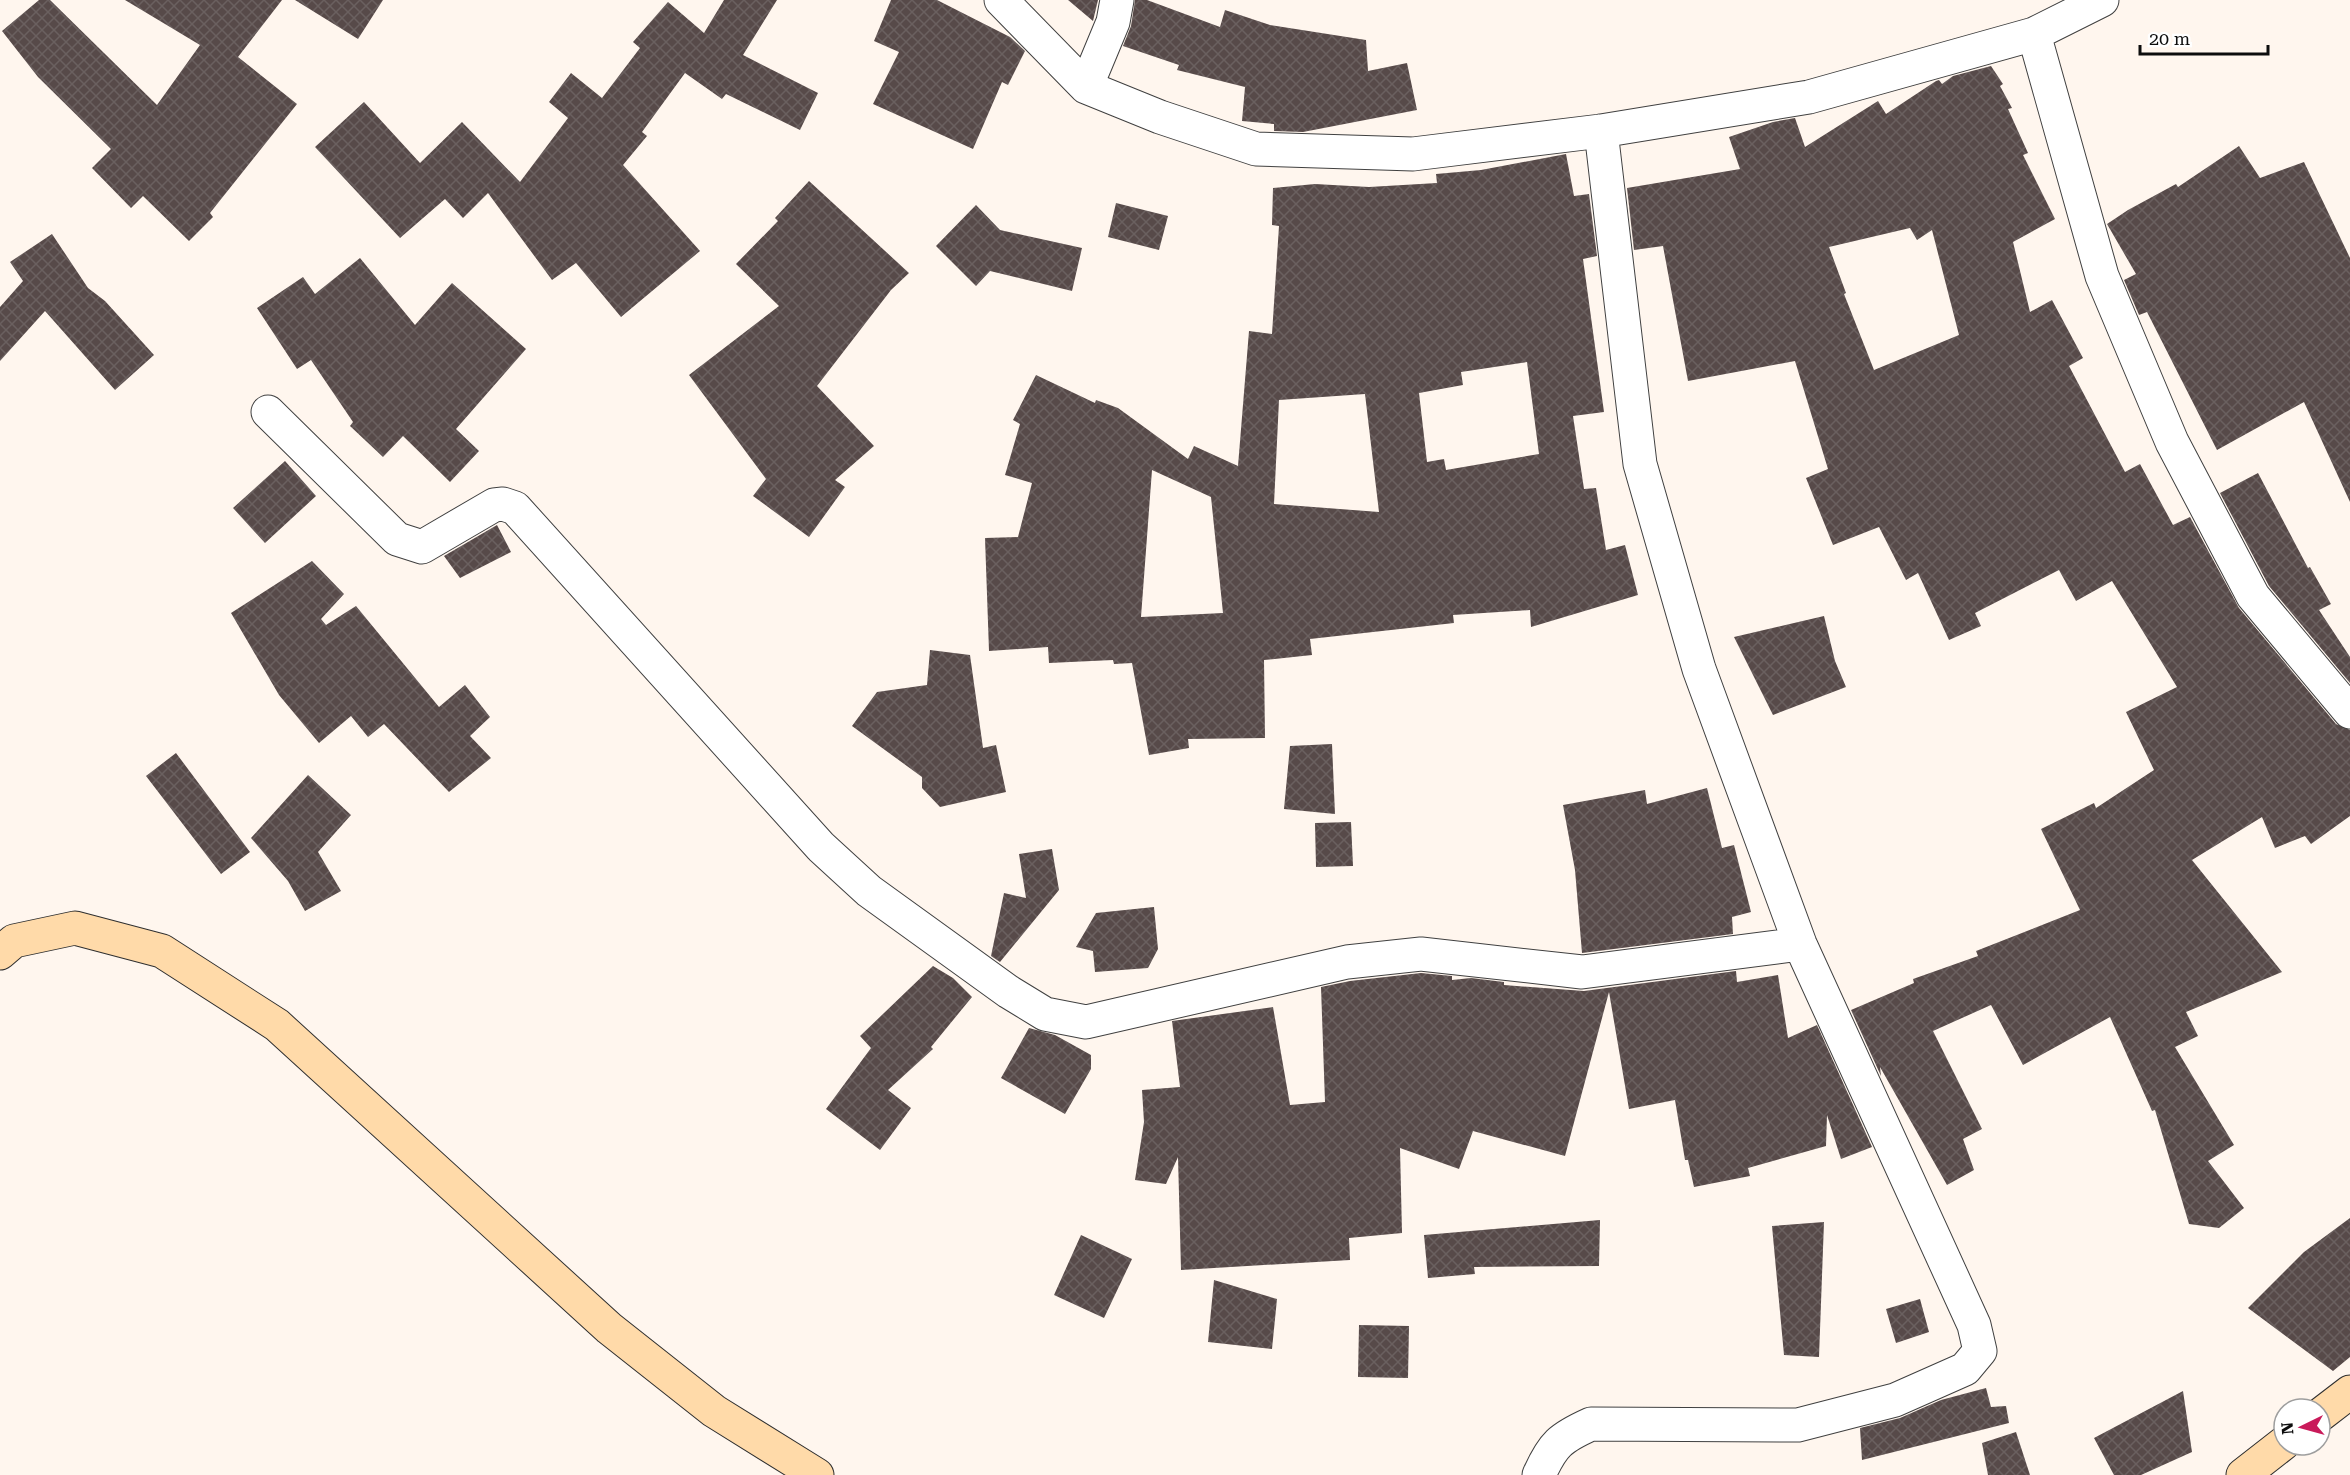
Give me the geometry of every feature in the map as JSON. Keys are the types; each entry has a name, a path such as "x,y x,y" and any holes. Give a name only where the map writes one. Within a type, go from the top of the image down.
{"main road":[{"path":"0,953 14,941 75,928 162,951 277,1025 618,1335 714,1411 817,1475"},
{"path":"2332,1406 2350,1392"},
{"path":"2243,1475 2272,1452"}],"street":[{"path":"1001,0 1086,87 1160,117 1256,149 1413,154 1601,131 1809,97 2034,34 2102,0"},
{"path":"1086,87 1113,22 1117,0"},
{"path":"2034,34 2102,276 2172,442 2253,596 2350,712"},
{"path":"1539,1475 1551,1448 1564,1436 1591,1424 1798,1425 1895,1400 1965,1369 1980,1351 1974,1325 1800,944 1699,669 1640,464 1601,131"},
{"path":"268,412 397,539 414,547 422,547 494,505 503,504 515,508 821,847 869,891 1009,992 1046,1014 1086,1022 1347,962 1421,954 1582,972 1800,944"}],"building":[{"path":"39,0 50,0 157,105 200,45 125,0 282,0 238,57 297,104 210,213 213,217 189,241 143,196 131,208 92,168 111,149 38,77 2,31"},
{"path":"295,0 383,0 358,39"},
{"path":"724,0 777,0 743,55 818,93 800,130 726,94 722,99 685,73 642,132 647,136 623,165 700,251 621,317 576,263 552,280 488,193 463,218 445,199 400,238 315,147 364,102 420,163 462,122 520,182 568,118 549,102 571,73 602,98 640,48 633,42 668,2 704,33"},
{"path":"891,0 937,0 1010,37 1025,51 1008,85 1002,82 973,149 873,104 899,52 874,41"},
{"path":"1068,0 1098,0 1093,21"},
{"path":"1135,0 1147,0 1220,27 1225,10 1270,25 1366,40 1368,71 1407,63 1417,110 1303,132 1274,131 1274,124 1242,121 1245,87 1177,70 1179,65 1123,46 1131,26"},
{"path":"1991,66 2003,84 2000,86 2012,108 2008,109 2028,153 2023,155 2055,219 2013,242 2030,312 2052,300 2083,358 2069,366 2125,472 2140,464 2173,525 2190,517 2239,608 2336,724 2350,730 2350,816 2311,844 2305,836 2275,848 2262,817 2192,860 2282,972 2186,1012 2198,1036 2175,1047 2234,1145 2208,1161 2244,1208 2219,1228 2189,1224 2155,1110 2152,1111 2110,1017 2023,1065 1991,1005 1933,1031 1982,1129 1963,1139 1974,1170 1947,1185 1880,1067 1881,1076 1851,1010 1914,983 1913,979 1978,956 1976,951 2080,910 2041,829 2094,803 2096,808 2154,770 2126,712 2177,687 2112,581 2076,601 2059,570 1975,613 1981,626 1949,640 1918,573 1906,580 1879,527 1833,545 1806,478 1828,469 1795,361 1688,381 1663,246 1634,250 1627,188 1740,169 1729,137 1773,122 1795,118 1805,147 1878,101 1886,114 1936,81 1939,80 1942,84 1953,76","holes":["1910,228 1917,240 1932,230 1959,335 1874,370 1844,294 1846,293 1829,247"]},
{"path":"2239,146 2260,178 2304,162 2350,258 2350,502 2304,402 2217,450 2147,312 2139,315 2124,280 2136,274 2107,224 2176,184 2178,187"},
{"path":"1566,154 1574,196 1589,194 1597,256 1583,259 1604,412 1573,416 1584,489 1596,488 1606,550 1625,545 1638,595 1531,627 1530,610 1453,615 1454,623 1310,639 1312,655 1264,660 1265,738 1188,739 1189,748 1149,755 1132,663 1114,664 1113,660 1049,663 1048,647 989,651 985,538 1018,537 1032,483 1005,475 1020,424 1013,420 1036,375 1095,403 1096,400 1118,408 1188,459 1194,446 1238,466 1249,331 1272,334 1279,226 1272,225 1273,188 1315,184 1369,187 1437,183 1436,174 1481,170","holes":["1527,362 1539,454 1446,470 1444,459 1427,462 1419,393 1463,385 1461,372","1365,394 1379,512 1274,504 1279,400","1152,470 1211,497 1223,613 1141,617"]},
{"path":"809,181 909,273 891,290 817,386 874,446 835,480 845,487 809,537 753,496 766,479 689,375 779,306 736,264 778,221 775,218"},
{"path":"1116,203 1168,216 1159,250 1108,237"},
{"path":"976,205 1000,230 1082,248 1072,291 990,271 976,286 936,246"},
{"path":"52,234 88,288 105,301 154,355 115,390 45,311 0,361 0,307 23,281 10,262"},
{"path":"360,258 415,325 452,283 526,349 456,429 479,451 450,482 403,436 383,457 350,426 353,422 311,360 297,369 257,308 303,277 315,294"},
{"path":"285,461 316,496 265,543 233,508"},
{"path":"2258,473 2308,568 2310,567 2331,604 2319,610 2350,657 2350,683 2269,586 2220,493"},
{"path":"497,525 511,552 460,578 444,556"},
{"path":"312,561 344,594 321,619 326,625 356,606 439,707 465,685 490,717 470,736 491,758 449,792 384,724 368,737 351,716 319,743 279,695 231,613"},
{"path":"1824,616 1835,661 1846,687 1773,715 1734,637"},
{"path":"930,650 970,655 983,748 996,745 1006,792 940,807 922,788 922,777 852,726 877,692 927,685"},
{"path":"1332,744 1335,814 1284,809 1290,746"},
{"path":"176,753 250,852 221,874 146,776"},
{"path":"308,775 351,815 318,852 341,891 305,911 288,881 251,838"},
{"path":"1707,788 1722,848 1734,845 1751,912 1732,917 1733,934 1582,953 1575,870 1563,805 1645,790 1647,804"},
{"path":"1351,822 1353,866 1316,867 1315,823"},
{"path":"1052,849 1059,890 1000,962 991,956 1004,893 1026,898 1019,854"},
{"path":"1154,907 1158,949 1148,968 1095,972 1093,951 1076,947 1096,913"},
{"path":"933,966 953,978 972,997 931,1047 933,1049 888,1090 911,1108 880,1150 826,1109 871,1048 860,1036"},
{"path":"1736,971 1737,982 1778,975 1788,1038 1817,1025 1872,1147 1841,1159 1827,1115 1826,1146 1748,1168 1750,1176 1694,1187 1688,1160 1685,1160 1675,1100 1629,1109 1609,992 1565,1156 1473,1131 1459,1169 1400,1148 1402,1233 1349,1238 1350,1260 1181,1270 1178,1157 1166,1184 1135,1180 1144,1122 1142,1090 1180,1087 1172,1021 1273,1007 1290,1105 1325,1102 1321,987 1350,981 1421,973 1452,976 1452,980 1471,978 1504,982 1504,985 1584,991"},
{"path":"1029,1028 1055,1035 1091,1055 1091,1069 1065,1114 1001,1078"},
{"path":"2350,1218 2350,1357 2333,1371 2248,1308 2304,1252"},
{"path":"1600,1220 1599,1266 1474,1267 1475,1274 1428,1278 1424,1235"},
{"path":"1824,1222 1819,1357 1784,1355 1772,1226"},
{"path":"1081,1235 1132,1259 1104,1318 1054,1295"},
{"path":"1214,1280 1277,1299 1272,1349 1208,1342"},
{"path":"1920,1299 1929,1332 1896,1343 1886,1309"},
{"path":"1359,1325 1409,1326 1408,1378 1358,1377"},
{"path":"1986,1388 1991,1407 2006,1406 2009,1423 1862,1460 1860,1428 1900,1418 1941,1400"},
{"path":"2183,1391 2192,1452 2141,1475 2114,1475 2094,1438"},
{"path":"2016,1432 2030,1475 1988,1475 1982,1443"}]}
